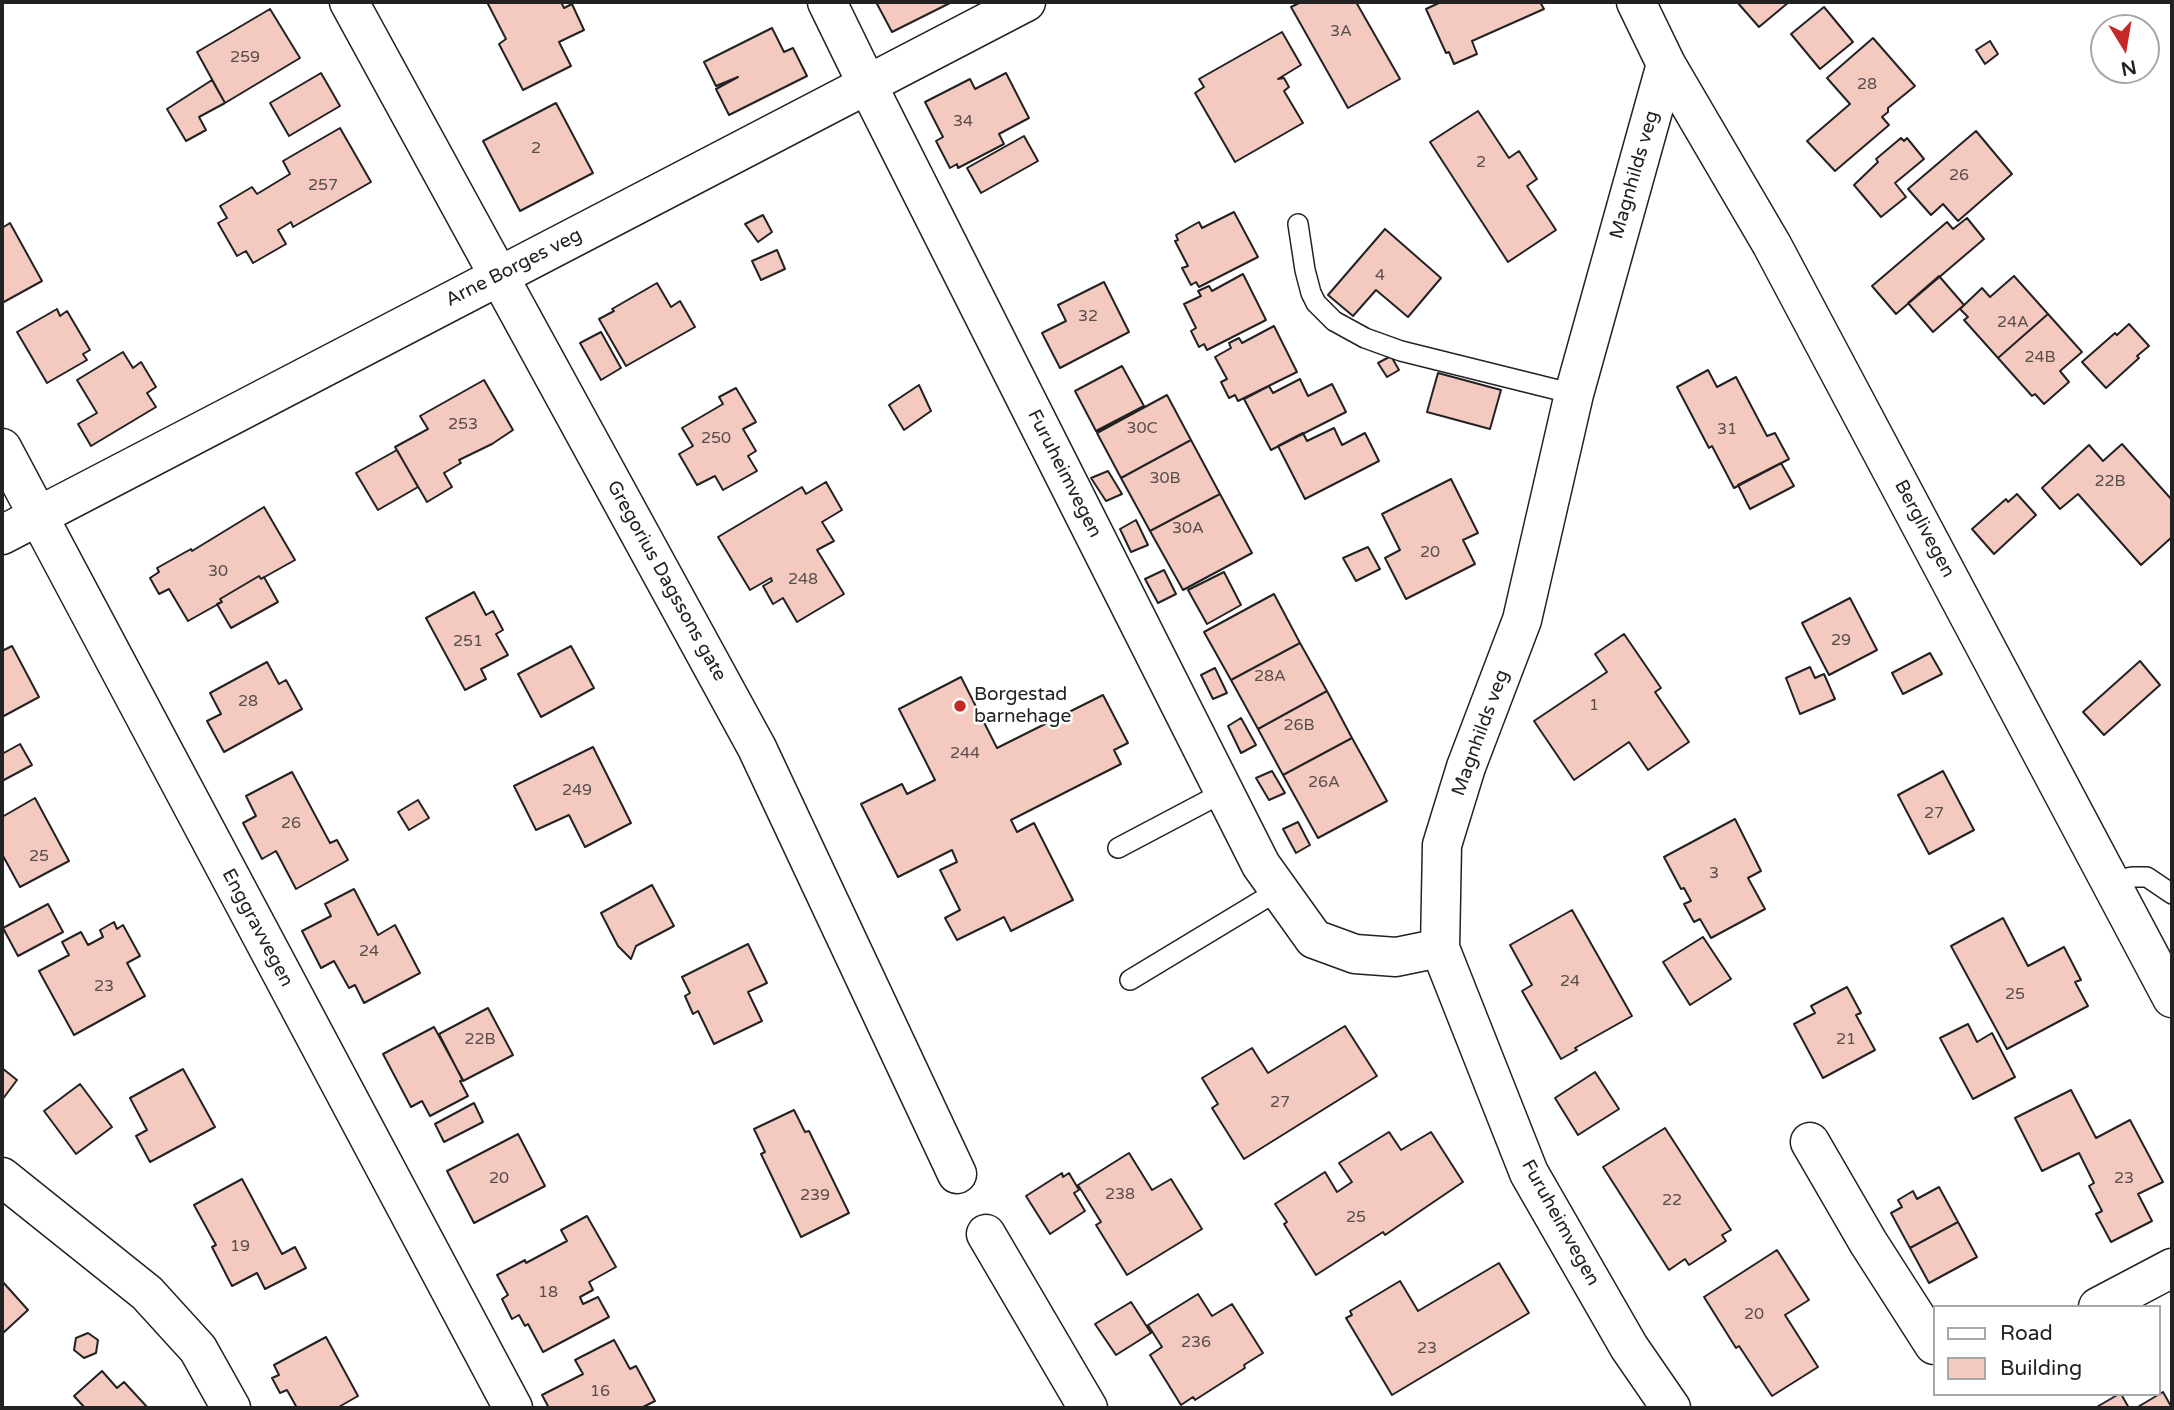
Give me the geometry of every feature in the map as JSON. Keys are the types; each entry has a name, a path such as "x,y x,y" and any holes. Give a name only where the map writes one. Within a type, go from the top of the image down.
{"street":[{"name":"Gregorius Dagssons gate","path":"349,2 757,748 957,1174"},
{"name":"Furuheimvegen","path":"827,2 1261,865 1314,939 1354,954 1396,957 1440,948 1530,1173 1629,1347 1671,1408"},
{"name":"Arne Borges veg","path":"2,535 1026,2"},
{"path":"1636,2 1667,64"},
{"name":"Magnhilds veg","path":"1440,948 1442,845 1466,767 1521,620 1574,394 1667,64"},
{"name":"Berglivegen","path":"1667,64 1772,244 2172,999"},
{"name":"Enggravvegen","path":"2,448 513,1408"},
{"path":"1810,1142 1868,1242 1932,1342"},
{"path":"2,1177 147,1293 198,1349 231,1408"},
{"path":"986,1234 1088,1408"},
{"path":"2102,1305 2172,1268"}],"lane":[{"path":"1298,224 1311,293 1315,303 1334,321 1365,338 1401,351 1574,394"},
{"path":"1118,848 1224,792"},
{"path":"2111,881 2147,877 2172,894"},
{"path":"1130,980 1279,890"}],"building":[{"path":"487,2 561,2 564,8 572,4 584,30 559,42 571,66 523,90 499,44 506,39"},
{"path":"876,2 952,2 892,32"},
{"path":"1301,2 1356,2 1400,79 1348,108 1291,7"},
{"path":"1441,2 1540,2 1544,9 1472,41 1477,54 1454,64 1449,52 1446,53 1426,9"},
{"path":"1737,2 1789,2 1759,27"},
{"path":"1824,7 1853,42 1820,69 1791,34"},
{"path":"270,9 300,58 225,103 197,52"},
{"path":"772,28 784,52 793,48 807,76 729,115 716,89 738,77 716,86 704,62"},
{"path":"1282,32 1301,65 1278,79 1284,78 1289,87 1284,91 1303,123 1235,162 1195,93 1204,87 1199,79"},
{"path":"1873,38 1915,86 1888,108 1888,112 1882,117 1889,125 1835,171 1807,141 1850,104 1827,78"},
{"path":"1990,41 1998,54 1985,64 1976,50"},
{"path":"321,73 340,106 289,136 270,103"},
{"path":"1006,73 1029,118 999,134 1004,144 958,168 957,164 950,168 936,141 943,137 925,102 970,79 975,89"},
{"path":"212,80 225,103 199,117 206,130 186,141 167,109"},
{"path":"556,103 593,173 520,211 483,141"},
{"path":"1478,111 1509,158 1519,151 1537,179 1527,186 1556,230 1508,262 1430,142"},
{"path":"340,128 371,182 293,227 291,222 278,230 286,244 253,263 246,251 237,256 218,223 227,218 220,206 252,187 257,194 290,174 283,161"},
{"path":"1976,131 2012,174 1958,221 1943,204 1931,215 1908,189"},
{"path":"1024,136 1038,161 981,193 967,168"},
{"path":"1901,138 1904,141 1907,138 1924,159 1895,183 1906,197 1881,217 1854,185 1878,162 1876,159"},
{"path":"1234,212 1258,257 1199,287 1196,282 1191,285 1182,268 1188,266 1175,241 1178,240 1176,235 1199,222 1202,228"},
{"path":"763,215 772,232 758,242 745,224"},
{"path":"1967,218 1984,239 1896,314 1872,286 1947,222 1953,229"},
{"path":"10,223 42,281 2,303 2,228"},
{"path":"1385,229 1441,278 1408,317 1376,290 1353,316 1328,295"},
{"path":"777,250 785,269 761,280 752,261"},
{"path":"1243,274 1266,320 1207,350 1204,344 1199,347 1191,331 1196,328 1184,304 1201,296 1198,291 1209,286 1212,291"},
{"path":"1939,276 1964,305 1933,332 1908,303"},
{"path":"2014,276 2048,314 1998,358 1964,320 1968,317 1960,309 1982,288 1990,297"},
{"path":"1104,282 1129,332 1060,368 1042,333 1066,321 1058,305"},
{"path":"657,283 671,307 680,301 695,327 626,366 599,319"},
{"path":"57,309 60,316 67,311 90,350 83,354 87,360 47,383 17,332"},
{"path":"2048,314 2082,352 2060,371 2069,382 2044,404 2035,394 2032,396 1998,358"},
{"path":"2129,324 2149,346 2106,388 2082,362"},
{"path":"1274,326 1297,372 1238,401 1235,395 1229,398 1221,382 1227,379 1215,357 1231,348 1229,343 1239,338 1242,343"},
{"path":"601,332 621,368 601,380 580,343"},
{"path":"123,352 133,368 141,362 156,387 147,393 156,407 91,446 78,424 97,413 77,380"},
{"path":"1391,356 1399,370 1387,377 1378,363"},
{"path":"1122,366 1144,406 1096,431 1075,391"},
{"path":"1708,370 1717,387 1736,377 1767,436 1775,433 1789,459 1734,488 1712,446 1709,448 1677,387"},
{"path":"1438,373 1501,390 1490,429 1427,412"},
{"path":"1300,379 1308,396 1332,384 1346,412 1271,450 1244,399 1269,386 1273,393"},
{"path":"484,380 513,430 459,460 461,463 444,473 452,487 427,502 395,447 428,429 420,416"},
{"path":"919,385 931,411 904,430 889,405"},
{"path":"736,388 756,422 743,429 756,451 748,456 757,471 723,490 715,476 697,485 679,454 693,446 682,428 723,404 719,397"},
{"path":"1167,395 1191,440 1121,478 1097,433"},
{"path":"1334,428 1342,445 1365,433 1379,461 1305,499 1278,446 1303,433 1307,441"},
{"path":"1191,440 1220,494 1150,531 1121,478"},
{"path":"2122,444 2172,500 2172,537 2141,565 2078,494 2060,509 2042,488 2089,445 2103,461"},
{"path":"397,450 418,487 378,510 356,473"},
{"path":"1781,463 1794,486 1750,509 1738,485"},
{"path":"1108,471 1122,494 1106,501 1091,478"},
{"path":"1451,479 1478,533 1463,540 1475,564 1406,599 1385,558 1400,550 1382,514"},
{"path":"826,482 842,510 822,522 834,541 817,550 844,594 797,622 783,598 773,604 763,586 772,581 771,578 750,590 718,537 802,487 806,494"},
{"path":"1220,494 1252,553 1183,590 1150,531"},
{"path":"2017,494 2036,515 1994,554 1972,529 2006,499 2008,502"},
{"path":"264,507 295,560 261,579 259,576 220,599 222,602 188,621 169,589 159,594 150,578 159,572 157,568 191,549 192,551"},
{"path":"1136,520 1148,545 1131,552 1120,529"},
{"path":"1368,547 1380,569 1356,581 1343,558"},
{"path":"1164,570 1176,594 1158,603 1145,579"},
{"path":"1224,572 1241,605 1207,624 1188,590"},
{"path":"259,576 261,579 264,577 278,602 231,628 217,604 222,602 220,599"},
{"path":"474,592 486,615 493,611 503,630 496,634 508,655 481,669 486,679 465,690 426,618"},
{"path":"1274,594 1300,643 1231,680 1204,632"},
{"path":"1850,598 1877,650 1829,675 1802,623"},
{"path":"1624,634 1661,688 1655,692 1689,742 1648,770 1629,742 1574,780 1534,721 1607,672 1595,654"},
{"path":"1300,643 1327,691 1258,729 1231,680"},
{"path":"12,646 39,697 2,717 2,651"},
{"path":"571,646 594,688 541,717 518,674"},
{"path":"1930,653 1942,674 1903,694 1892,673"},
{"path":"2140,661 2160,685 2104,735 2083,712"},
{"path":"267,662 279,684 286,680 302,709 224,752 207,721 221,714 210,693"},
{"path":"1810,667 1815,678 1824,674 1835,699 1800,714 1786,678"},
{"path":"1215,668 1227,693 1213,699 1201,675"},
{"path":"961,677 997,748 1103,695 1128,743 1114,750 1121,764 1011,820 1017,832 1034,823 1073,900 1011,931 1004,917 957,940 945,918 960,910 940,870 957,862 952,850 898,877 861,804 902,784 907,794 935,780 899,709"},
{"path":"1327,691 1352,738 1283,775 1258,729"},
{"path":"1241,718 1256,745 1241,753 1228,726"},
{"path":"1352,738 1387,801 1318,838 1283,775"},
{"path":"20,744 32,765 2,781 2,754"},
{"path":"593,747 631,823 585,847 569,815 536,830 514,786"},
{"path":"1272,771 1285,793 1269,800 1256,778"},
{"path":"1943,771 1974,830 1929,854 1898,795"},
{"path":"292,772 330,843 337,840 348,860 296,889 276,851 262,859 243,823 256,816 246,796"},
{"path":"35,798 69,861 20,887 2,854 2,817"},
{"path":"418,800 429,818 409,830 398,812"},
{"path":"1735,819 1761,871 1748,878 1765,909 1711,938 1700,919 1694,922 1684,904 1691,901 1684,888 1681,889 1664,857"},
{"path":"1298,822 1310,845 1296,853 1283,829"},
{"path":"652,885 674,926 636,946 631,959 618,946 601,913"},
{"path":"354,889 378,935 395,925 420,973 364,1003 355,985 349,988 334,961 321,968 302,931 331,916 325,904"},
{"path":"48,904 63,932 18,956 3,928"},
{"path":"1572,910 1632,1016 1575,1048 1577,1050 1561,1059 1522,991 1532,985 1510,945"},
{"path":"2003,918 2028,966 2064,947 2081,980 2075,982 2088,1006 2007,1049 1951,946"},
{"path":"114,922 117,929 123,925 140,956 127,963 145,996 74,1035 39,971 69,955 62,942 81,932 88,945 103,937 100,930"},
{"path":"1703,937 1731,979 1690,1005 1663,962"},
{"path":"748,944 767,983 748,992 762,1021 714,1044 698,1011 693,1014 685,996 690,993 682,977"},
{"path":"1847,987 1861,1013 1856,1015 1875,1050 1823,1078 1794,1024 1815,1013 1811,1006"},
{"path":"488,1008 513,1055 463,1081 439,1034"},
{"path":"1968,1024 1977,1042 1992,1033 2015,1077 1973,1099 1940,1038"},
{"path":"1345,1026 1377,1076 1244,1159 1212,1108 1218,1104 1202,1078 1252,1048 1268,1073"},
{"path":"434,1027 463,1080 460,1081 468,1096 430,1116 422,1101 411,1107 383,1054"},
{"path":"2,1068 17,1080 2,1100"},
{"path":"183,1069 215,1127 150,1162 136,1136 147,1130 130,1098"},
{"path":"1595,1072 1619,1109 1578,1135 1555,1098"},
{"path":"80,1084 112,1127 76,1154 44,1111"},
{"path":"2071,1090 2096,1138 2130,1120 2163,1182 2138,1194 2152,1221 2111,1242 2096,1214 2102,1211 2089,1186 2094,1183 2079,1153 2042,1171 2015,1118"},
{"path":"474,1103 483,1122 444,1142 435,1124"},
{"path":"794,1110 805,1132 809,1131 849,1213 801,1237 761,1154 765,1152 754,1129"},
{"path":"1665,1128 1731,1230 1722,1235 1726,1241 1689,1265 1685,1259 1669,1270 1603,1167"},
{"path":"1389,1132 1401,1150 1431,1132 1463,1182 1385,1235 1383,1232 1316,1275 1284,1224 1287,1222 1275,1204 1325,1172 1337,1192 1352,1182 1339,1163"},
{"path":"518,1134 545,1186 474,1223 447,1171"},
{"path":"1129,1153 1152,1190 1171,1179 1202,1229 1127,1275 1096,1225 1101,1222 1078,1185"},
{"path":"1062,1173 1063,1177 1069,1173 1079,1190 1074,1193 1085,1211 1050,1234 1026,1196"},
{"path":"242,1179 282,1254 295,1247 306,1268 265,1289 257,1273 232,1286 212,1247 216,1245 194,1205"},
{"path":"1939,1187 1958,1222 1910,1248 1891,1213 1902,1207 1898,1200 1913,1191 1917,1199"},
{"path":"587,1216 616,1267 589,1282 593,1290 580,1297 583,1304 598,1297 609,1317 543,1352 528,1324 525,1326 519,1315 512,1319 502,1299 508,1295 497,1275 567,1241 561,1230"},
{"path":"1958,1222 1977,1257 1929,1283 1910,1248"},
{"path":"1777,1250 1809,1300 1785,1315 1818,1367 1772,1396 1739,1346 1736,1348 1704,1297"},
{"path":"1499,1263 1529,1313 1392,1395 1346,1318 1352,1315 1350,1311 1400,1281 1418,1311"},
{"path":"2,1281 28,1310 2,1334"},
{"path":"1198,1294 1212,1316 1232,1304 1263,1353 1244,1365 1245,1368 1195,1400 1193,1397 1181,1405 1150,1355 1162,1347 1148,1325"},
{"path":"1131,1302 1151,1333 1116,1355 1095,1324"},
{"path":"88,1333 98,1340 96,1353 84,1358 74,1350 76,1338"},
{"path":"326,1337 358,1396 337,1408 297,1408 287,1390 280,1393 272,1378 279,1375 274,1365"},
{"path":"614,1340 630,1369 636,1366 655,1401 641,1408 549,1408 542,1395 583,1374 575,1360"},
{"path":"102,1371 117,1388 124,1382 148,1408 85,1408 74,1396"},
{"path":"2163,1392 2172,1408 2136,1408 2160,1396"},
{"path":"2116,1396 2122,1396 2129,1408 2095,1408"}],"place":[{"name":"Borgestad barnehage","path":"960,706"}]}
